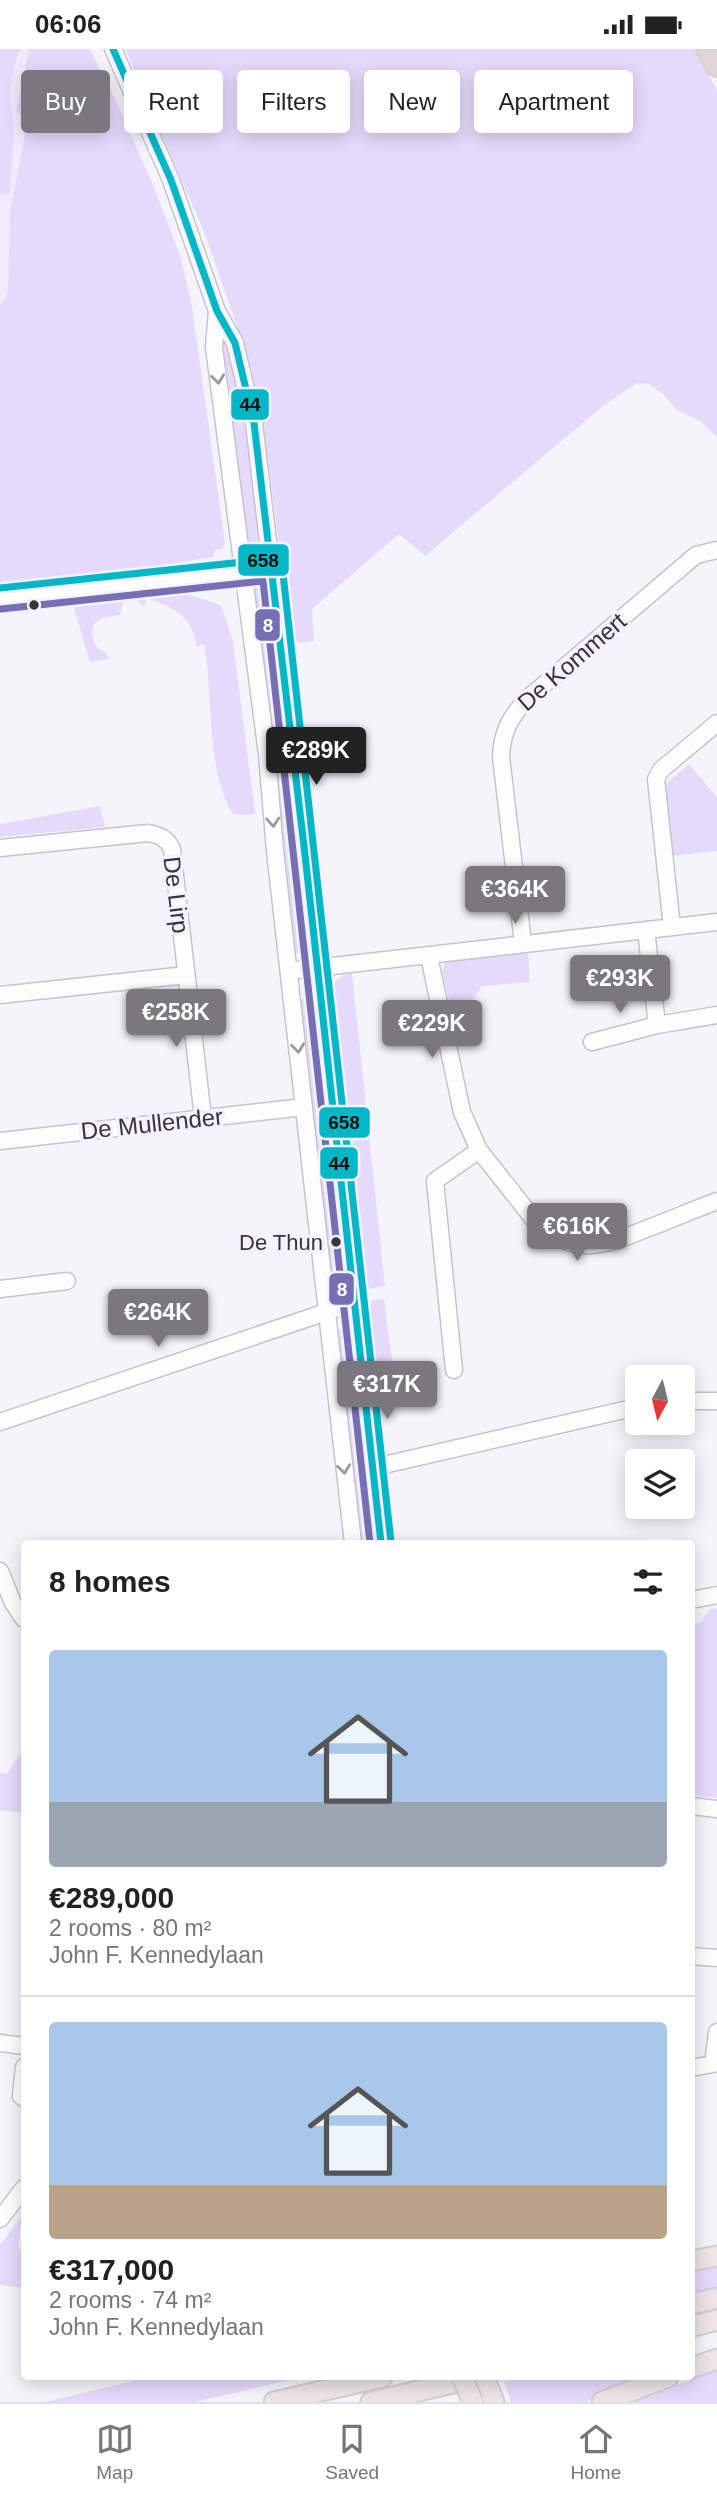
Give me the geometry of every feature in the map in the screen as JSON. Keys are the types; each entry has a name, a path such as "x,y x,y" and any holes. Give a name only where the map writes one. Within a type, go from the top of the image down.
{"highway":[{"path":"708,49 717,65"}],"main road":[{"path":"695,2260 717,2256"},
{"path":"695,2303 717,2298"},
{"path":"695,2326 717,2321"},
{"path":"695,2367 717,2359"},
{"path":"274,2402 369,2380"},
{"path":"463,2380 473,2402"},
{"path":"371,2402 469,2380"},
{"path":"483,2380 494,2402"},
{"path":"602,2402 660,2380"}],"street":[{"path":"113,49 171,180 217,311 235,343 254,423 318,968 381,1540"},
{"path":"217,311 214,347 267,754 353,1540"},
{"name":"De Kommert","path":"523,943 501,757 505,729 513,713 527,699 652,592 696,555 717,550"},
{"path":"0,599 272,569"},
{"path":"672,927 656,779 662,770 717,723"},
{"name":"De Lirp","path":"0,849 148,832 165,838 172,849 203,1118"},
{"path":"289,971 717,922"},
{"path":"646,930 657,1025"},
{"path":"429,956 462,1112 479,1150 535,1221 555,1237 576,1244 606,1245 717,1201"},
{"path":"0,995 186,975"},
{"path":"592,1042 657,1025 717,1015"},
{"name":"De Mullender","path":"0,1141 304,1107"},
{"path":"454,1370 435,1181 479,1150"},
{"path":"0,1289 67,1281"},
{"path":"0,1422 353,1303"},
{"path":"695,1401 717,1401"},
{"path":"374,1464 388,1464 625,1410"},
{"path":"0,1571 13,1603 21,1615"},
{"path":"695,1599 717,1595"},
{"path":"695,1806 717,1809"},
{"path":"695,1955 717,1958"},
{"path":"695,2068 715,2063 717,2032"},
{"path":"0,2043 21,2046"},
{"path":"0,2219 21,2192"}],"shaded area":[{"path":"0,49 29,49 25,70 21,70 16,111 21,115 21,133 25,135 10,213 8,288 0,305"},
{"path":"0,49 20,49 13,70 10,93 14,130 10,193 0,194"},
{"path":"29,49 90,49 100,70 25,70"},
{"path":"125,49 694,49 717,90 717,437 700,421 677,410 664,395 649,384 637,383 603,406 425,556 399,534 312,609 314,641 298,643 291,636 255,385 204,232 161,133 223,133 223,70 134,70"},
{"path":"21,88 21,116 16,112"},
{"path":"110,89 118,105 124,119 124,133 130,133 181,258 192,307 225,543 222,549 215,550 213,557 0,592 0,305 8,288 10,213 25,134 110,133"},
{"path":"222,328 236,382 251,463 261,544 255,548 249,546 245,539 221,343"},
{"path":"264,584 268,589 308,947 305,953 300,955 292,950 252,591 254,586"},
{"path":"187,594 221,605 233,641 255,814 232,813 223,794 214,753 204,644 197,647 191,627 174,610 148,598 144,607 135,599 136,596"},
{"path":"121,599 123,604 120,615 101,618 93,625 94,642 106,652 109,659 90,662 73,605"},
{"path":"689,764 717,797 717,851 673,856 666,787 667,783"},
{"path":"100,806 105,827 0,837 0,824"},
{"path":"528,951 530,982 482,986 474,998 452,1013 442,970 446,961"},
{"path":"352,973 385,1286 368,1289 332,984 342,976"},
{"path":"305,997 311,999 314,1004 347,1295 344,1301 334,1301 331,1297 299,1001"},
{"path":"384,1299 395,1384 379,1384 370,1307 372,1300"},
{"path":"343,1327 350,1329 377,1540 356,1540 335,1336"},
{"path":"717,1608 717,1798 695,1795 695,1624 700,1623 710,1609"},
{"path":"21,1753 21,1813 0,1810 0,1773 7,1774"},
{"path":"21,2217 18,2249 21,2250 21,2288 0,2285 0,2245"},
{"path":"717,2264 717,2293 695,2297 695,2268"},
{"path":"717,2369 717,2402 633,2402 695,2380 695,2378"},
{"path":"137,2380 290,2380 195,2402 45,2402"},
{"path":"643,2380 585,2402 511,2402 504,2382"}],"transit line":[{"name":"44","path":"113,49 171,180 217,311 235,343 254,423 381,1540"},
{"name":"658","path":"0,588 271,559 282,565 391,1540"},
{"name":"8","path":"1,609 263,581 370,1540"}],"place":[{"name":"De Thun","path":"336,1242"}]}
